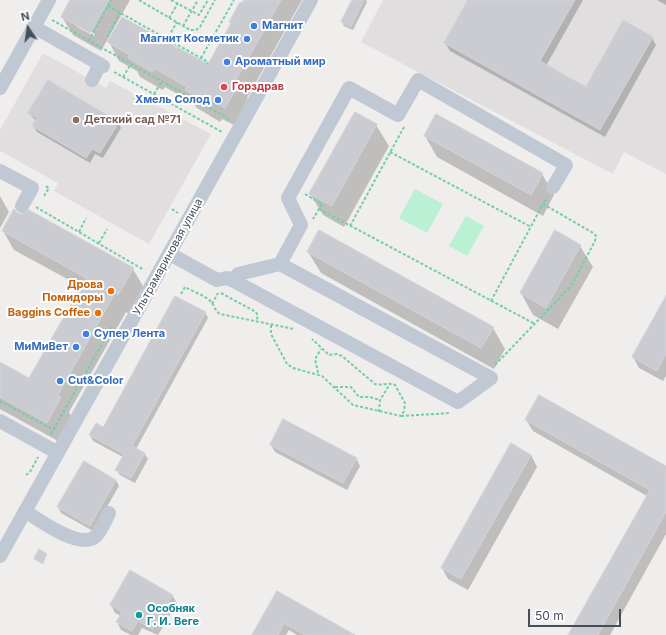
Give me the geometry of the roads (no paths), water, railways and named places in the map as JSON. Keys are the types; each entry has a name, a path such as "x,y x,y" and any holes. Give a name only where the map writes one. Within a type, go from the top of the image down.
{"street":[{"path":"0,88 49,0"},
{"name":"Ультрамариновая улица","path":"0,556 170,254 232,138 311,0"},
{"path":"34,27 102,65 92,80"},
{"path":"280,264 301,225 288,198 349,88 398,115 418,80 566,165 547,192"},
{"path":"0,171 32,188 24,203"},
{"path":"170,254 217,280 227,278 234,281 458,402 491,378 280,264 238,274 234,281"},
{"path":"0,421 58,453"},
{"path":"26,511 68,536 88,540 96,536 110,513"}],"place":[{"name":"Магнит","path":"254,26"},
{"name":"Магнит Косметик","path":"247,39"},
{"name":"Ароматный мир","path":"227,62"},
{"name":"Горздрав","path":"224,87"},
{"name":"Хмель Солод","path":"218,100"},
{"name":"Детский сад №71","path":"76,120"},
{"name":"Дрова Помидоры","path":"111,291"},
{"name":"Baggins Coffee","path":"98,313"},
{"name":"Супер Лента","path":"86,334"},
{"name":"МиМиВет","path":"76,347"},
{"name":"Cut&Color","path":"60,381"},
{"name":"Особняк Г. И. Веге","path":"139,615"}]}
